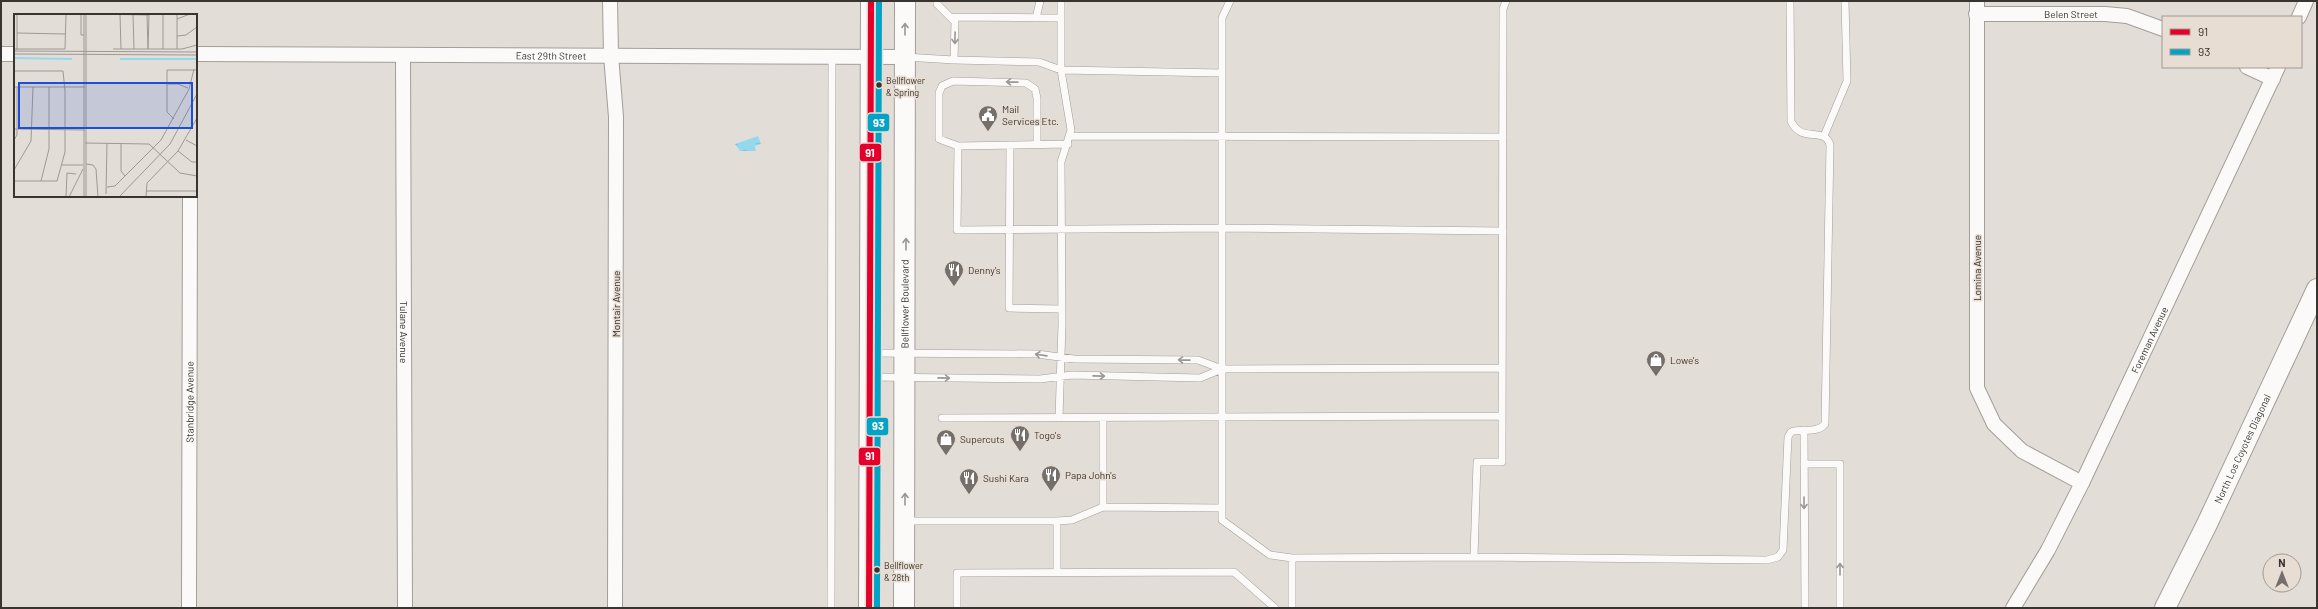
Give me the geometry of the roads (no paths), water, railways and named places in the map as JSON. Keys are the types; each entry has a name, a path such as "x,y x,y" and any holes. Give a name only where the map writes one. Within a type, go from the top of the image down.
{"main road":[{"path":"869,608 871,1"},
{"name":"Bellflower Boulevard","path":"904,608 905,1"},
{"name":"North Los Coyotes Diagonal","path":"2165,608 2207,524 2317,289"}],"street":[{"name":"Montair Avenue","path":"610,1 611,55 616,117 615,608"},
{"path":"2299,16 2306,1"},
{"name":"Belen Street","path":"1977,8 2127,16 2162,29"},
{"name":"Lomina Avenue","path":"1977,8 1977,388 1994,424 2022,451 2082,483"},
{"path":"1,54 14,54"},
{"name":"East 29th Street","path":"197,54 905,57"},
{"name":"Tulane Avenue","path":"403,56 405,608"},
{"path":"2252,68 2276,73"},
{"name":"Foreman Avenue","path":"2013,608 2048,550 2082,483 2276,73"},
{"name":"Stanbridge Avenue","path":"189,608 190,197"}],"lane":[{"path":"937,1 955,22 954,60"},
{"path":"1036,18 1040,1"},
{"path":"1059,418 1062,309 1061,162 1068,144 1070,130 1061,70 1061,1"},
{"path":"1230,1 1222,18 1222,520 1270,555 1292,558 1474,557 1760,560 1778,557 1783,550 1788,438 1791,432 1816,430 1825,424 1830,145 1829,140 1824,136 1799,133 1794,128 1791,120 1790,1"},
{"path":"1474,557 1478,462 1502,462 1503,9 1506,1"},
{"path":"1824,136 1847,81 1845,1"},
{"path":"951,17 1061,18"},
{"path":"831,608 832,57"},
{"path":"905,57 1039,62 1061,70 1222,73"},
{"path":"1037,145 1037,98 1035,89 1026,82 953,81 942,86 939,93 939,139 958,146 1037,145 1068,144"},
{"path":"1069,136 1503,137"},
{"path":"1010,145 1009,308 1062,309"},
{"path":"958,146 957,230 1222,228 1503,231"},
{"path":"869,353 1037,354 1061,358 1198,360 1222,369 1502,368"},
{"path":"870,377 1040,379 1060,376 1200,378 1222,369"},
{"path":"942,418 1502,416"},
{"path":"1103,418 1103,507"},
{"path":"1804,430 1805,608"},
{"path":"1804,464 1840,464 1840,608"},
{"path":"905,521 1057,521 1072,520 1103,507 1222,508"},
{"path":"1057,521 1057,573"},
{"path":"1292,558 1292,608"},
{"path":"957,608 957,573 1234,572 1275,608"}],"water":[{"path":"758,136 761,144 755,146 756,151 740,151 735,144"}],"place":[{"name":"Bellflower & Spring","path":"879,85"},
{"name":"Mail Services Etc.","path":"988,132"},
{"name":"Denny's","path":"954,287"},
{"name":"Lowe's","path":"1656,377"},
{"name":"Togo's","path":"1020,452"},
{"name":"Supercuts","path":"946,456"},
{"name":"Papa John's","path":"1051,492"},
{"name":"Sushi Kara","path":"969,495"},
{"name":"Bellflower & 28th","path":"877,570"}]}
